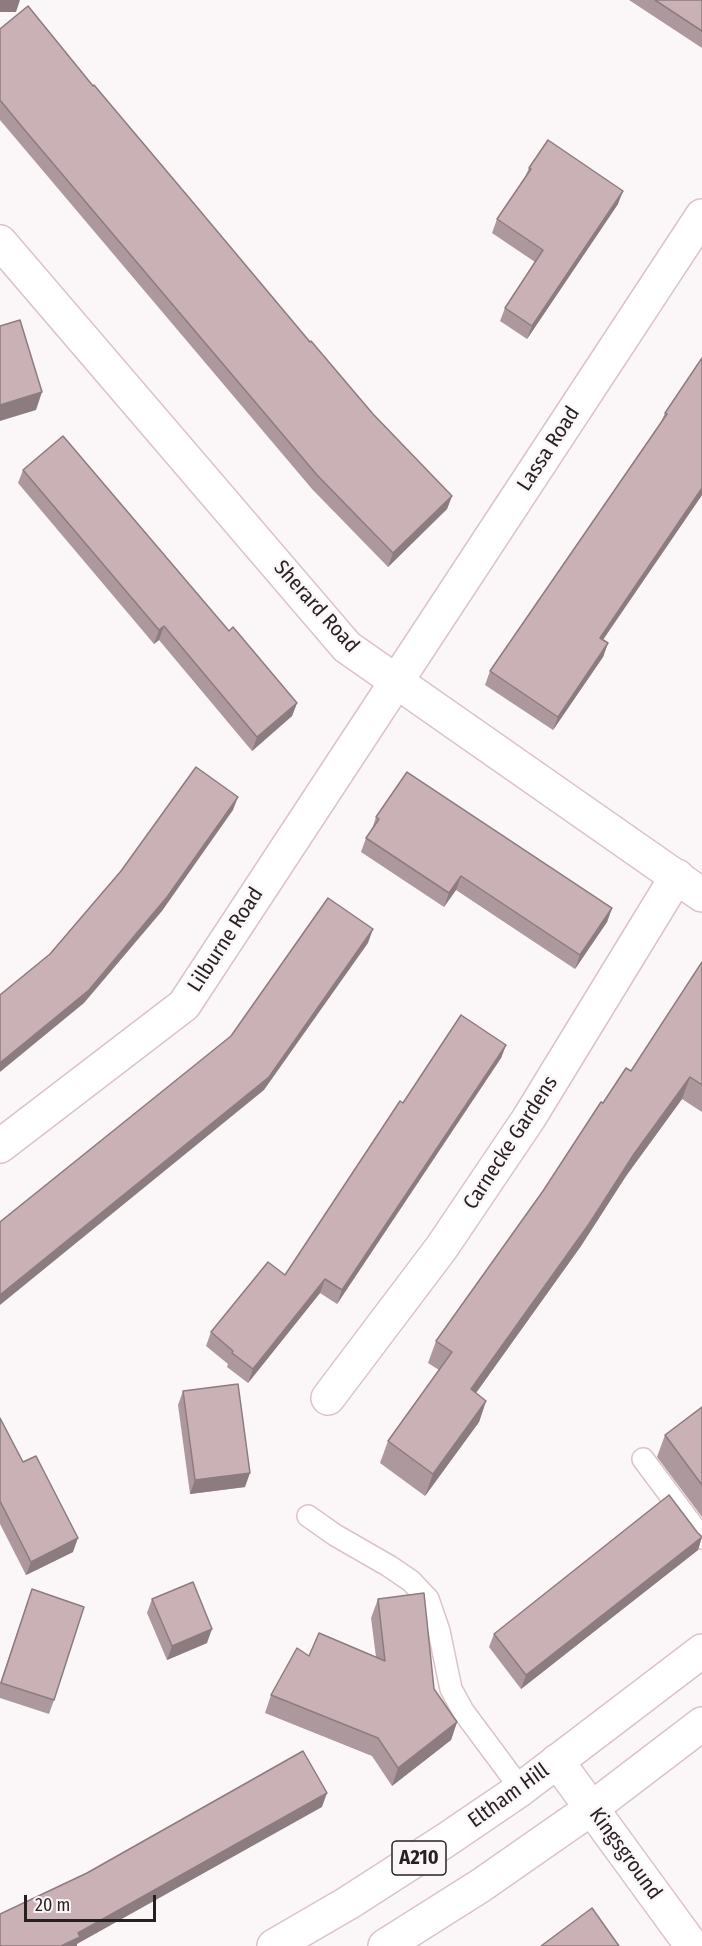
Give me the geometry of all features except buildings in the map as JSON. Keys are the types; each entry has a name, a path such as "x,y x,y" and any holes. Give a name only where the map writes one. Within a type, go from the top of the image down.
{"street":[{"name":"Lassa Road","path":"397,682 702,216"},
{"name":"Sherard Road","path":"0,242 347,646 689,885"},
{"name":"Lilburne Road","path":"0,1146 184,1005 397,682"},
{"name":"Carnecke Gardens","path":"328,1398 442,1247 689,885"},
{"name":"Eltham Hill","path":"274,1946 348,1903 521,1790 702,1651"},
{"name":"A210","path":"385,1946 480,1886 592,1808 702,1724"},
{"name":"Kingsground","path":"557,1761 692,1946"}],"lane":[{"path":"643,1459 702,1538"},
{"path":"308,1516 335,1535 404,1576 428,1599 439,1631 451,1689 463,1711 521,1790"}]}
